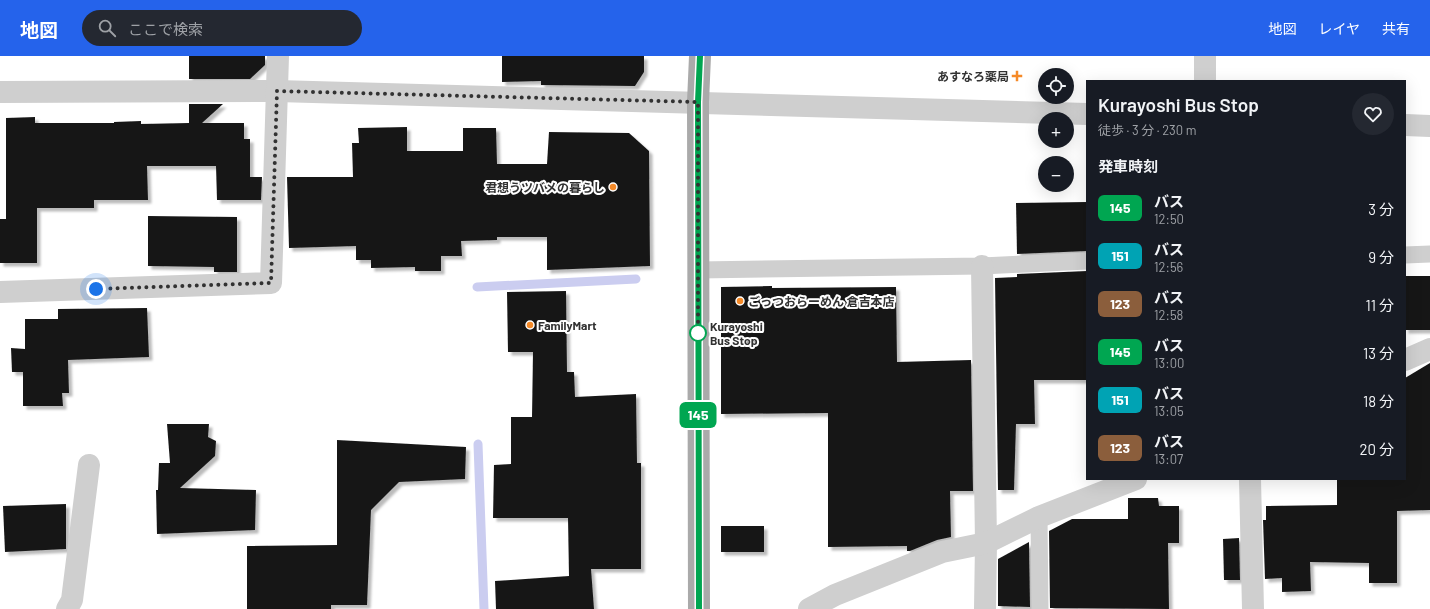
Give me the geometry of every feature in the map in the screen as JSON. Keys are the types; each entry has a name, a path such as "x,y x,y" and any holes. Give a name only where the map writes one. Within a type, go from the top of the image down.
{"main road":[{"path":"699,609 698,102 700,56"}],"street":[{"path":"0,292 271,283 278,56"},
{"path":"1205,56 1205,80"},
{"path":"0,92 277,91 1086,114"},
{"path":"1406,125 1430,126"},
{"path":"982,266 986,542 985,609"},
{"path":"1406,360 1430,350"},
{"path":"67,609 72,600 89,464"},
{"path":"809,609 835,595 942,552 986,542 1039,517 1133,480"},
{"path":"1250,480 1253,609"}],"lane":[{"path":"1406,255 1430,254"},
{"path":"698,270 982,266 1086,261"},
{"path":"1039,517 1040,609"}],"building":[{"path":"189,56 265,56 265,65 250,79 189,79"},
{"path":"502,56 644,56 644,72 635,86 541,85 541,81 502,82"},
{"path":"189,104 223,104 202,123 244,123 244,139 250,139 250,177 262,177 261,200 217,200 216,166 147,166 148,200 94,200 94,208 37,208 37,263 0,263 0,219 6,219 6,118 35,117 35,123 114,123 141,121 141,124 189,123"},
{"path":"407,127 407,151 463,151 463,128 496,128 497,164 547,164 549,132 629,133 649,151 650,266 547,270 547,237 497,237 497,240 461,241 462,256 441,256 441,271 415,271 415,267 371,268 371,260 356,260 356,246 289,248 287,177 353,177 352,143 359,143 358,128"},
{"path":"1086,202 1086,251 1017,254 1016,203"},
{"path":"148,216 237,217 237,272 214,272 214,267 148,266"},
{"path":"1086,271 1086,380 1034,380 1035,424 1016,424 1014,490 998,490 995,278 1017,277 1017,274"},
{"path":"1406,276 1430,276 1430,330 1406,330"},
{"path":"772,286 772,288 896,287 897,362 971,360 973,491 950,491 951,537 937,540 910,551 907,551 907,546 828,547 828,413 721,414 721,287"},
{"path":"566,291 567,372 574,372 575,397 636,394 637,463 641,463 641,569 591,569 594,609 496,609 495,581 569,576 568,518 493,518 494,465 511,464 511,417 532,417 533,352 508,352 507,292"},
{"path":"147,308 149,357 68,360 69,393 62,393 63,406 23,406 23,372 12,372 11,348 25,349 25,319 58,319 58,309"},
{"path":"1430,363 1430,510 1397,511 1397,583 1369,583 1369,563 1310,562 1311,591 1282,592 1282,578 1265,579 1263,520 1266,520 1266,506 1337,505 1337,480 1406,480 1406,377"},
{"path":"167,424 209,424 208,437 216,441 215,456 180,488 256,490 255,530 157,534 156,490 158,490 159,463 170,463"},
{"path":"337,440 466,447 465,479 399,482 371,510 367,605 331,605 331,609 247,609 247,546 337,545"},
{"path":"1128,498 1158,498 1159,506 1179,506 1179,543 1168,543 1169,609 1050,608 1049,531 1072,519 1128,519"},
{"path":"66,504 66,549 5,552 3,506"},
{"path":"721,526 764,526 764,552 721,552"},
{"path":"1239,538 1240,580 1224,580 1223,539"},
{"path":"1029,542 1030,607 998,606 998,559"}],"waterway":[{"path":"477,287 636,279"},
{"path":"478,444 484,609"}],"bus line":[{"name":"145","path":"699,609 698,102 700,56"}],"place":[{"name":"あすなろ薬局","path":"1017,76"},
{"name":"君想うツバメの暮らし","path":"613,187"},
{"name":"ごっつおらーめん 倉吉本店","path":"740,301"},
{"name":"FamilyMart","path":"530,325"},
{"name":"Kurayoshi Bus Stop","path":"698,333"}],"route":[{"path":"96,289 271,283 277,91 698,102 698,333"}]}
